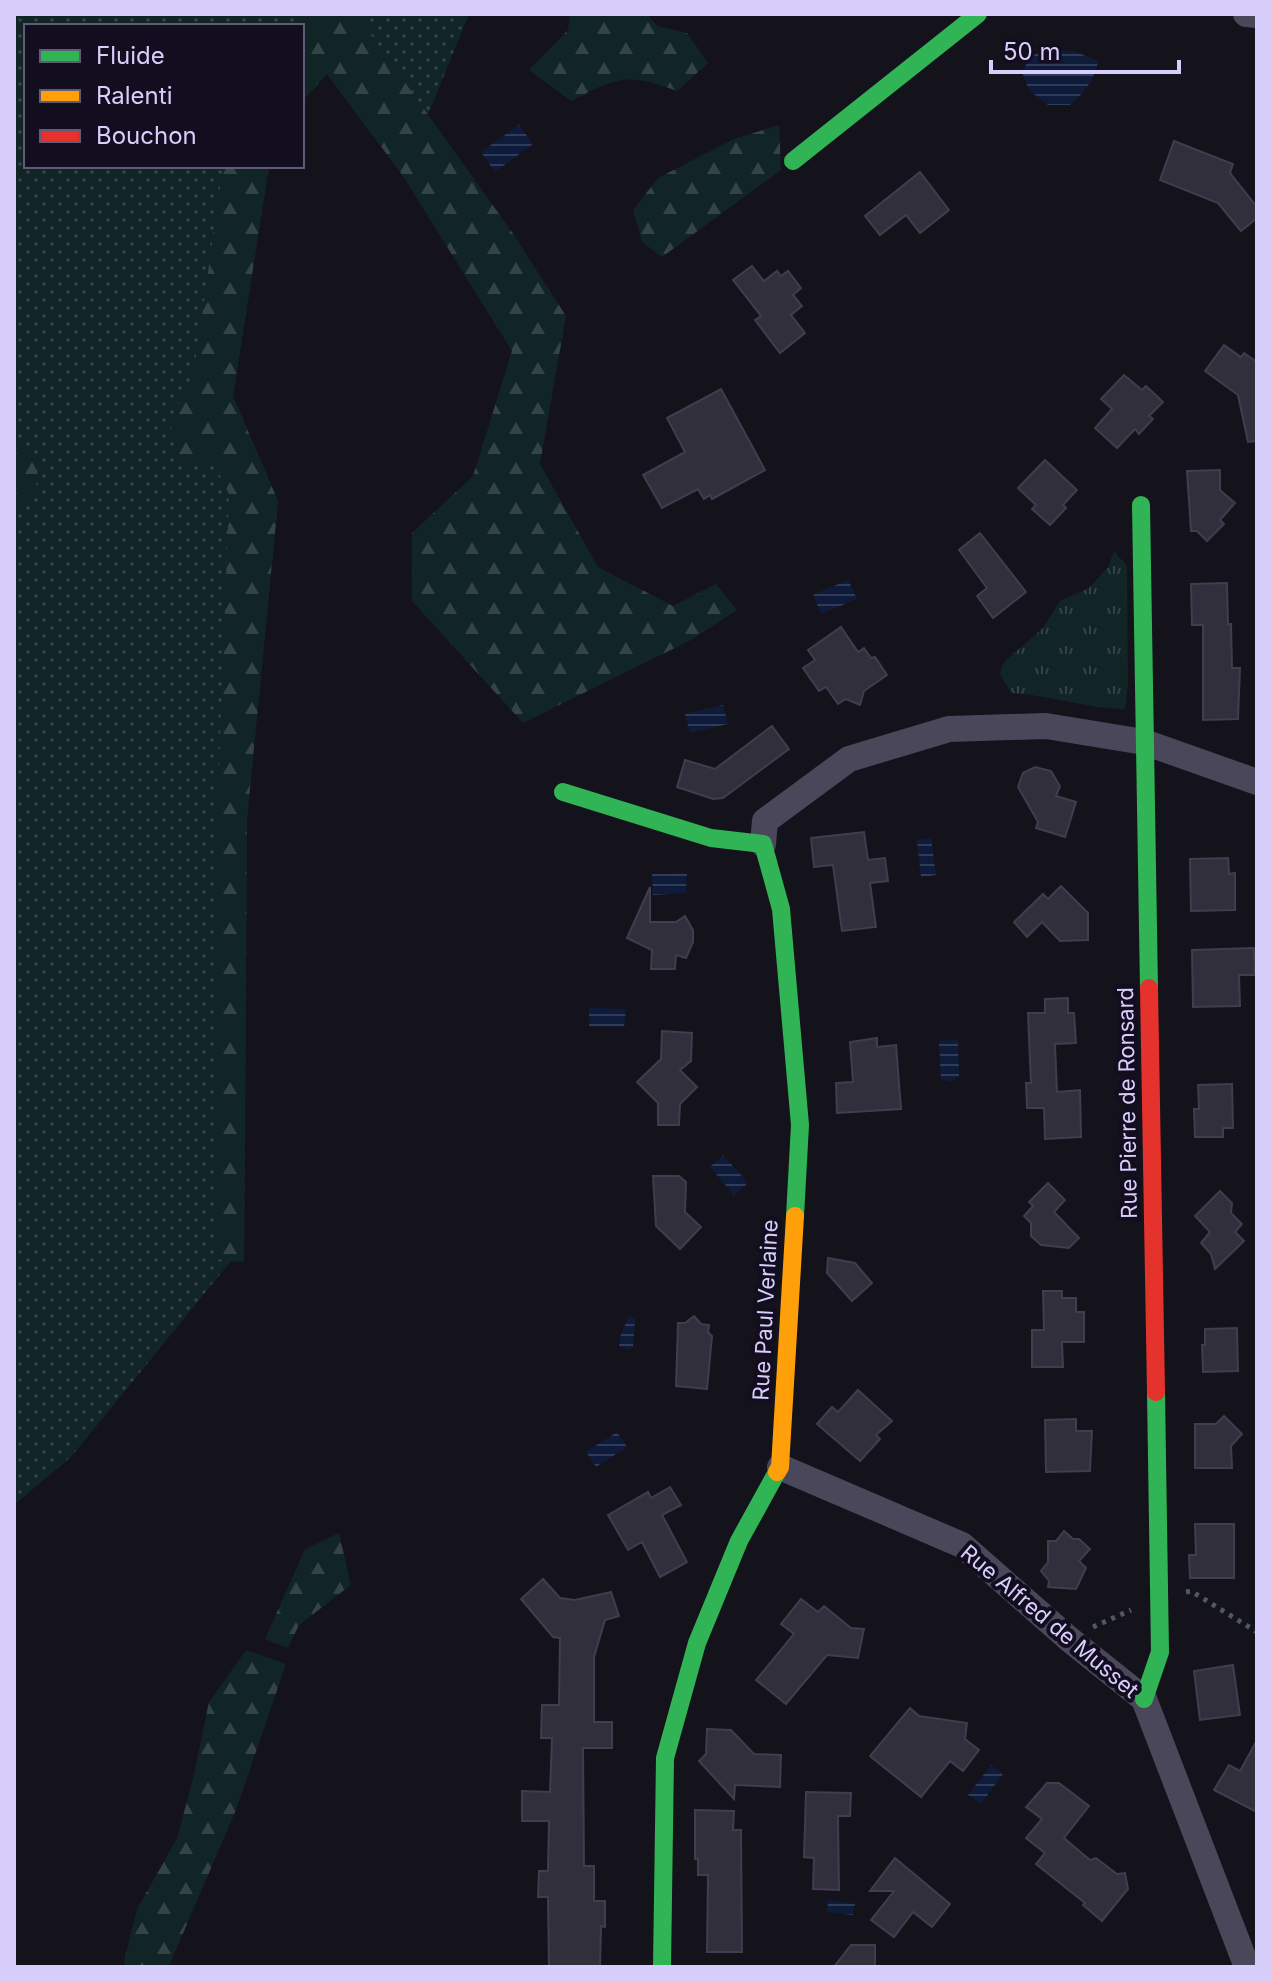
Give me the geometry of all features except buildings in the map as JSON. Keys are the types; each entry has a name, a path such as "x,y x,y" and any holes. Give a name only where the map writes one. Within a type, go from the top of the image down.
{"street":[{"path":"793,161 978,14"},
{"path":"1246,14 1257,15"},
{"name":"Rue Pierre de Ronsard","path":"1141,505 1160,1652 1144,1699"},
{"path":"563,792 711,838 763,844 765,821 849,759 949,729 1046,726 1144,742 1257,782"},
{"name":"Rue Paul Verlaine","path":"662,1967 665,1758 697,1643 739,1541 780,1467 800,1125 781,909 763,844"},
{"name":"Rue Alfred de Musset","path":"780,1467 962,1545 1069,1639 1144,1699 1247,1967"}],"path":[{"path":"1069,1639 1159,1597 1191,1591 1257,1632"}],"green space":[{"path":"14,14 469,14 403,176 327,74 304,99 304,24 24,24 24,168 269,168 233,396 278,501 247,819 244,1262 231,1261 71,1457 14,1505"},
{"path":"356,14 512,232 566,316 540,464 598,567 673,606 716,584 737,610 691,640 523,723 412,601 412,533 473,476 512,351 403,176 327,74 304,99 304,24 295,24 304,17"},
{"path":"570,14 647,14 657,26 687,33 708,63 677,91 646,81 622,80 571,101 529,70 568,30"},
{"path":"779,125 781,170 662,257 642,242 633,210 658,178 734,139"},
{"path":"223,168 269,168 233,396 278,501 247,819 244,1262 216,1259 218,797 229,494 214,463 179,462 170,422 194,371"},
{"path":"14,440 38,465 36,489 14,516"},
{"path":"1114,551 1127,566 1128,685 1125,709 1011,693 1000,674 1004,662 1043,628 1060,601 1089,588 1108,567"},
{"path":"339,1533 351,1585 299,1625 288,1648 265,1639 305,1549"},
{"path":"246,1650 286,1664 236,1810 169,1966 126,1967 124,1961 137,1909 177,1838 209,1702"}],"water":[{"path":"1050,49 1076,52 1098,61 1088,85 1070,105 1048,105 1029,90 1022,72 1031,56"},
{"path":"519,125 533,144 495,172 481,152"},
{"path":"848,580 857,599 821,614 813,595"},
{"path":"723,705 728,724 690,733 685,714"},
{"path":"931,838 936,875 921,877 917,840"},
{"path":"687,873 686,893 653,895 652,874"},
{"path":"589,1008 626,1009 624,1027 589,1026"},
{"path":"958,1040 959,1077 950,1082 941,1079 939,1041"},
{"path":"723,1155 748,1183 734,1195 710,1167"},
{"path":"629,1316 635,1319 633,1347 629,1350 619,1346"},
{"path":"617,1432 627,1447 596,1467 586,1452"},
{"path":"991,1765 1003,1774 981,1804 968,1795"},
{"path":"828,1900 855,1904 853,1915 827,1912"}],"traffic: fast":[{"path":"793,161 978,14"},
{"path":"1141,505 1149,988"},
{"path":"563,792 711,838 763,844 781,909 800,1125 795,1216"},
{"path":"1144,1699 1160,1652 1156,1392"},
{"path":"662,1967 665,1758 697,1643 739,1541 777,1472"}],"traffic: slow":[{"path":"777,1472 780,1467 795,1216"}],"traffic: jam":[{"path":"1149,988 1156,1392"}]}
